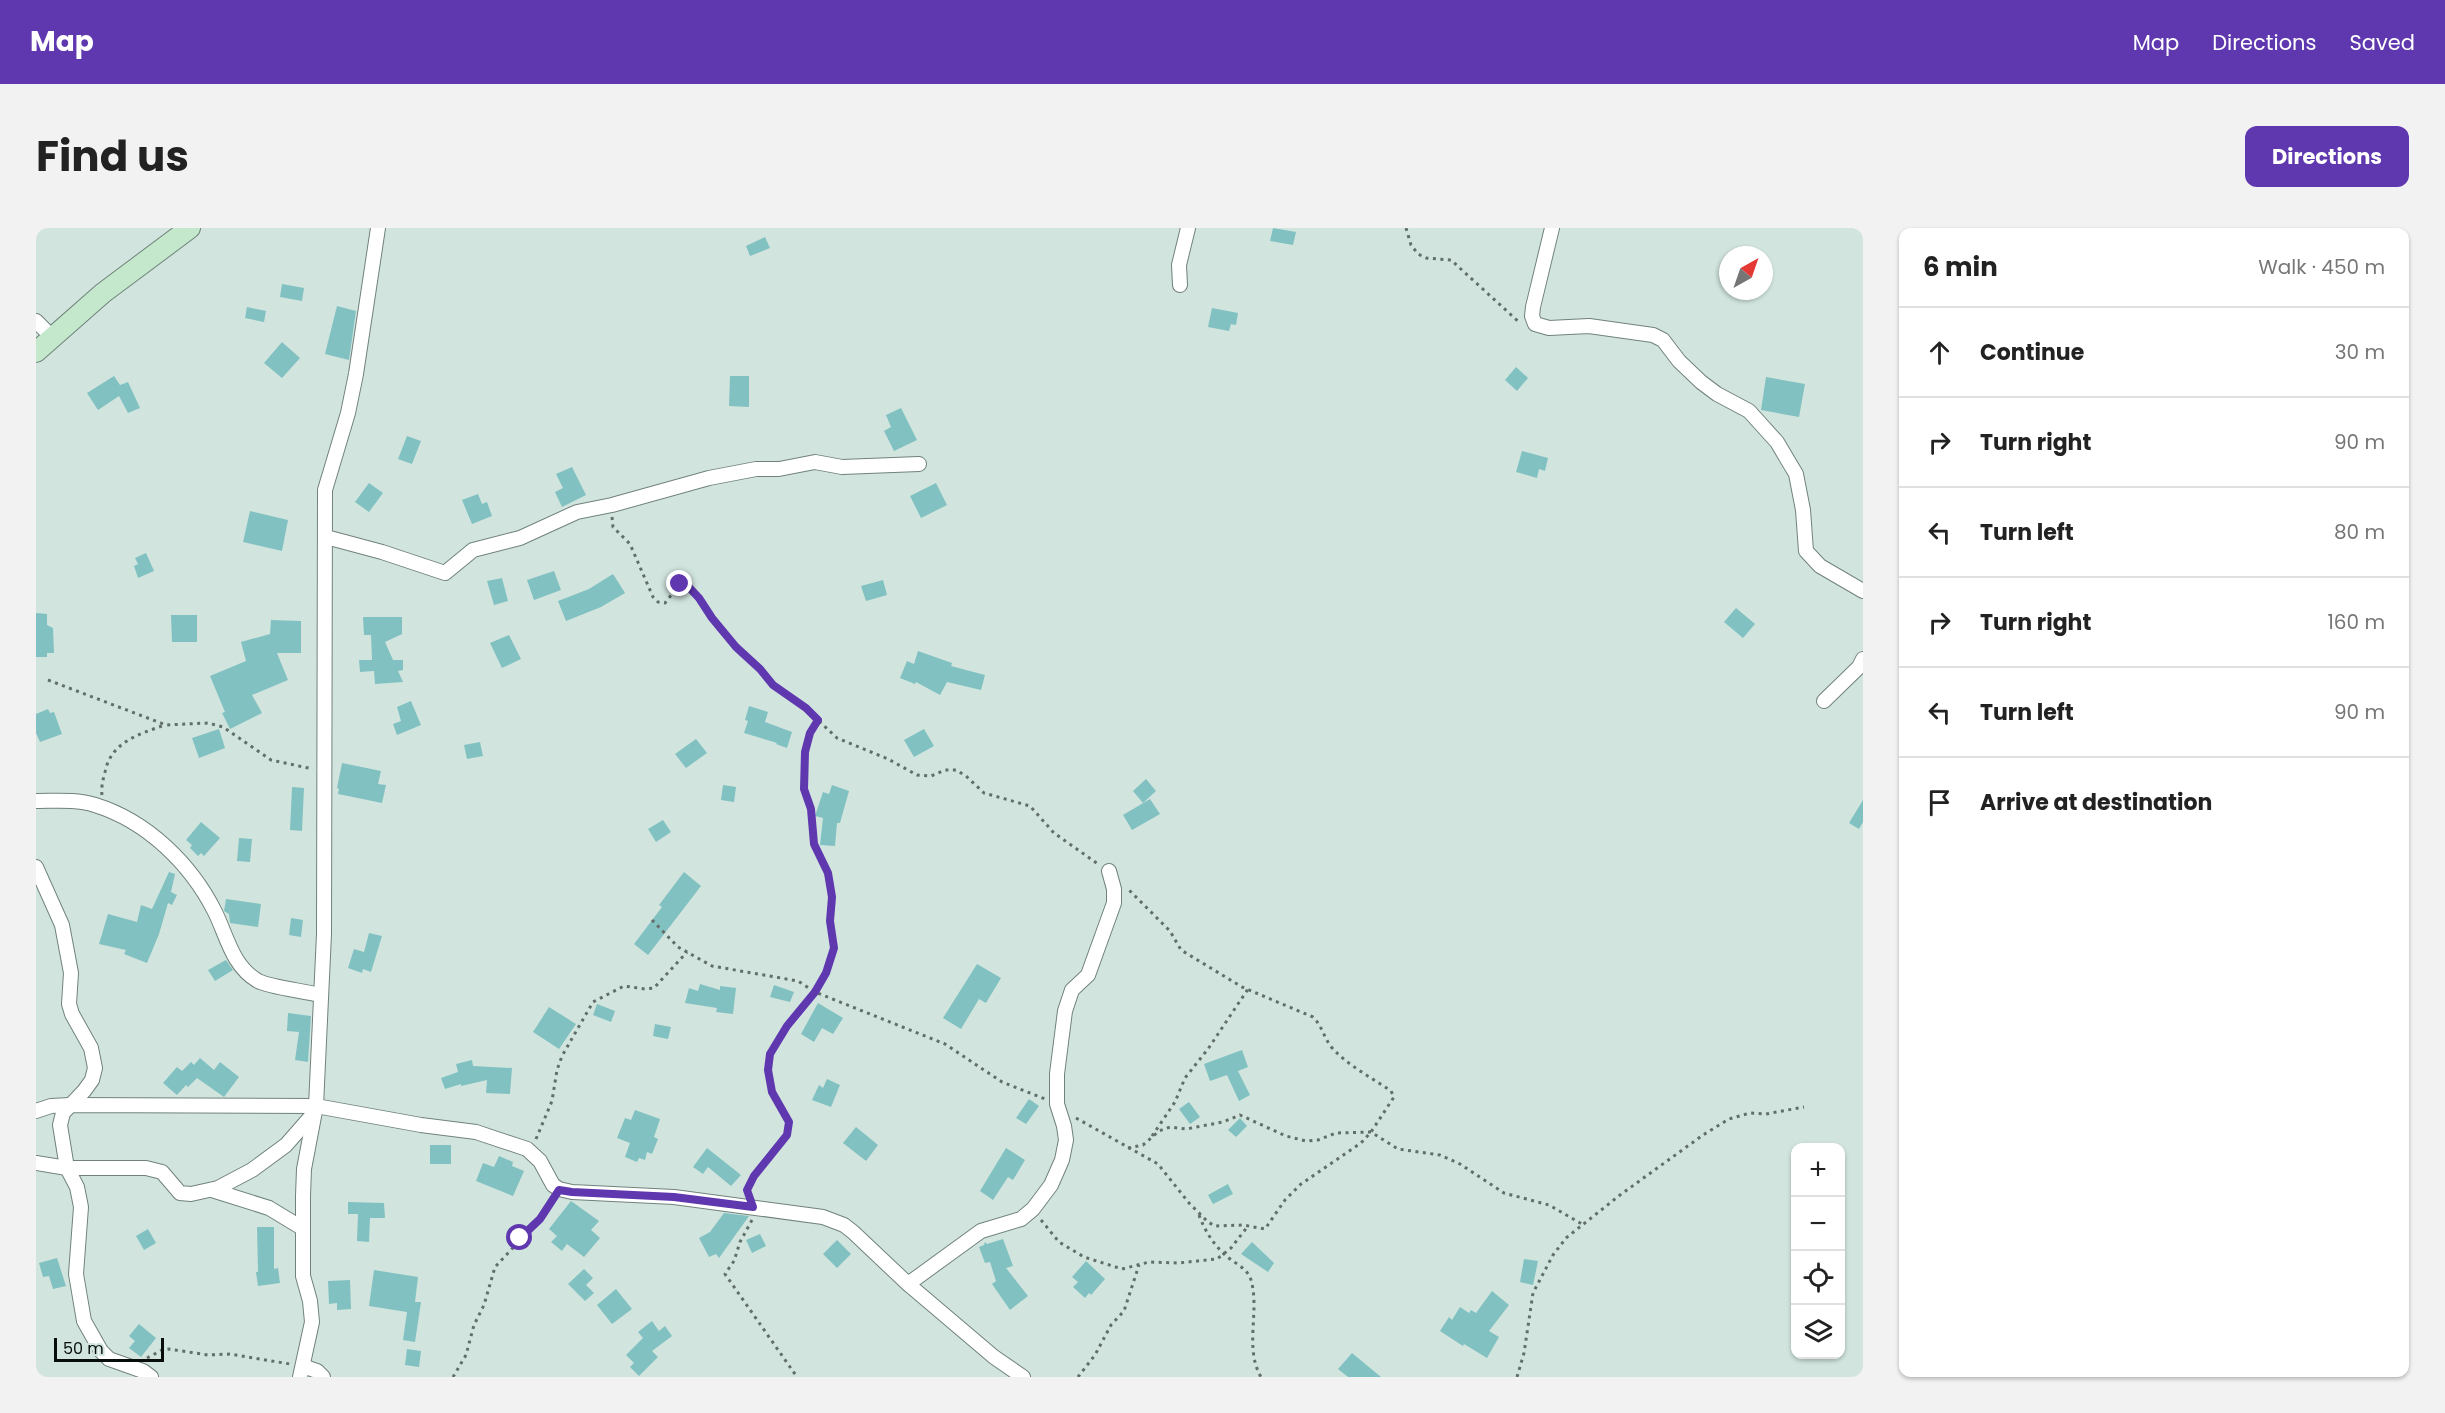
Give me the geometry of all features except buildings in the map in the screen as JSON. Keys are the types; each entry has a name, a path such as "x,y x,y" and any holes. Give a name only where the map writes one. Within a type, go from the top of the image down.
{"main road":[{"path":"36,352 103,293 190,228"}],"street":[{"path":"323,1377 317,1371 301,1372 312,1322 310,1301 303,1276 302,1228 304,1169 316,1108 324,934 325,490 348,413 356,374 378,228"},
{"path":"1180,285 1179,265 1188,228"},
{"path":"1552,228 1533,307 1535,324 1549,328 1589,326 1653,335 1663,340 1679,361 1701,382 1717,394 1749,411 1777,442 1796,474 1803,510 1806,551 1820,566 1863,591"},
{"path":"36,321 52,337"},
{"path":"326,537 446,573 472,550 494,546 530,534 577,512 612,505 709,478 756,469 779,469 815,462 842,467 919,464"},
{"path":"1824,702 1859,667 1863,659"},
{"path":"36,801 66,800 94,805 131,820 152,833 189,872 214,909 231,953 256,980 320,995"},
{"path":"36,867 62,925 71,973 69,1004 91,1048 94,1068 92,1080 63,1113 60,1125 67,1168 77,1187 81,1207 76,1274 84,1321 101,1351 109,1359 143,1371 151,1377"},
{"path":"908,1284 981,1231 1021,1219 1033,1209 1051,1185 1062,1160 1066,1140 1065,1126 1057,1104 1059,1045 1072,990 1089,975 1114,903 1114,889 1109,871"},
{"path":"36,1111 51,1106 70,1105 316,1108 476,1132 527,1149 540,1161 550,1180 559,1190 674,1197 823,1217 844,1225 908,1284 994,1357 1023,1377"},
{"path":"36,1163 67,1168 146,1168 162,1172 180,1193 191,1194 212,1190 252,1170 286,1145 316,1108"},
{"path":"212,1190 269,1208 302,1228"}],"path":[{"path":"1406,228 1411,245 1418,254 1426,258 1451,260 1523,326 1535,324"},
{"path":"612,505 613,528 630,544 653,597 658,602 665,603 684,582 736,647 760,669 773,685 806,708 818,720 810,733 805,752 804,789 811,809 814,844 828,873 832,897 830,921 834,948 826,973 815,992 787,1026 770,1054 768,1070 772,1092 789,1122 787,1135 754,1176 747,1190 753,1207 752,1225 740,1242 734,1261 725,1274 797,1377"},
{"path":"48,680 166,725"},
{"path":"104,808 101,788 106,764 115,750 128,739 166,725 208,723 223,727 271,760 323,770"},
{"path":"652,920 678,947 712,966 798,981 815,992 945,1044 1002,1082 1057,1104 1070,1114 1158,1164 1199,1214 1215,1226 1248,1226 1265,1229 1285,1200 1301,1184 1347,1155 1371,1132"},
{"path":"527,1149 537,1137 546,1118 562,1056 593,1002 624,986 654,988 687,952"},
{"path":"1149,1140 1175,1102 1185,1078 1208,1049 1248,989"},
{"path":"1517,1377 1524,1353 1533,1293 1553,1255 1566,1238 1703,1135 1729,1119 1750,1113 1766,1114 1804,1107"},
{"path":"1128,1148 1143,1145 1159,1131 1170,1127 1186,1129 1223,1122 1240,1115 1286,1136 1306,1141 1318,1140 1336,1132 1371,1132 1398,1149 1440,1155 1460,1164 1504,1193 1549,1205 1582,1224"},
{"path":"453,1377 466,1355 495,1267 540,1219 559,1190"},
{"path":"1033,1209 1059,1242 1084,1257 1122,1269 1149,1262 1178,1263 1217,1258 1231,1248 1248,1226"},
{"path":"1199,1214 1204,1230 1224,1254 1248,1273 1251,1279 1254,1360 1261,1377"},
{"path":"1078,1377 1095,1354 1111,1325 1124,1311 1140,1264"},
{"path":"129,1367 162,1350 169,1349 208,1356 230,1354 301,1372"}],"route":[{"path":"520,1238 540,1219 559,1190 611,1195 674,1197 753,1207 747,1190 754,1176 787,1135 789,1122 772,1092 768,1070 770,1054 787,1026 815,992 832,958 834,948 830,921 833,908 832,897 828,873 814,844 811,809 804,789 805,752 810,733 818,720 806,708 773,685 760,669 736,647 688,586 684,582 680,584"}]}
